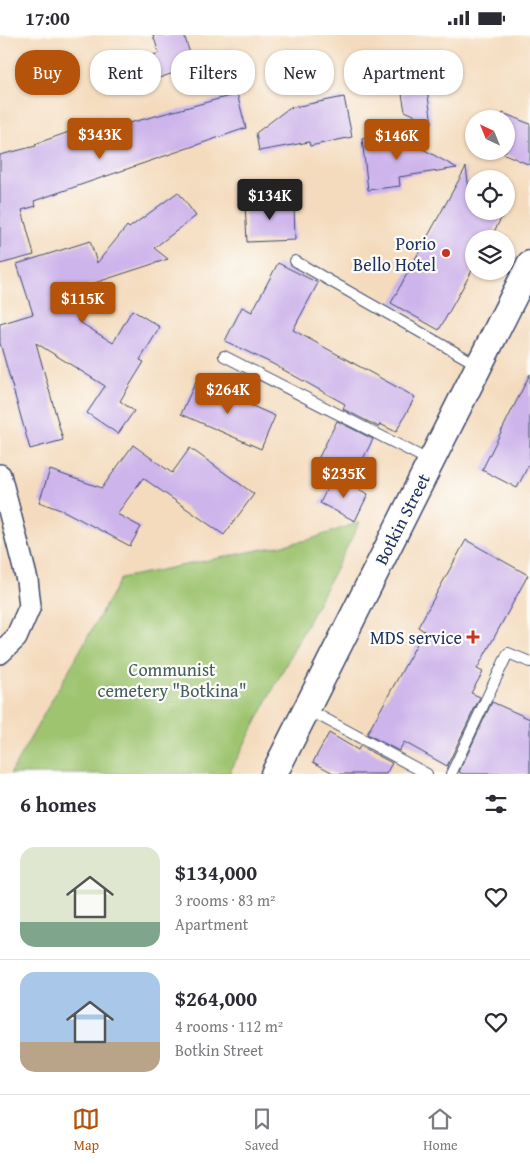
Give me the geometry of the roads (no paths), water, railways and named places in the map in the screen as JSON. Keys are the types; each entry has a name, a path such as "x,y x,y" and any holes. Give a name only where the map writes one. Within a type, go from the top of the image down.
{"street":[{"name":"Botkin Street","path":"274,774 530,264"},
{"path":"0,475 28,581 30,606 16,638 0,653"}],"lane":[{"path":"295,261 479,365"},
{"path":"224,356 431,461"},
{"path":"451,774 508,653 530,662"},
{"path":"307,709 427,774"}],"place":[{"name":"Porio Bello Hotel","path":"446,253"},
{"name":"MDS service","path":"473,637"}],"park label":[{"name":"Communist cemetery \"Botkina\"","path":"172,680"}]}
